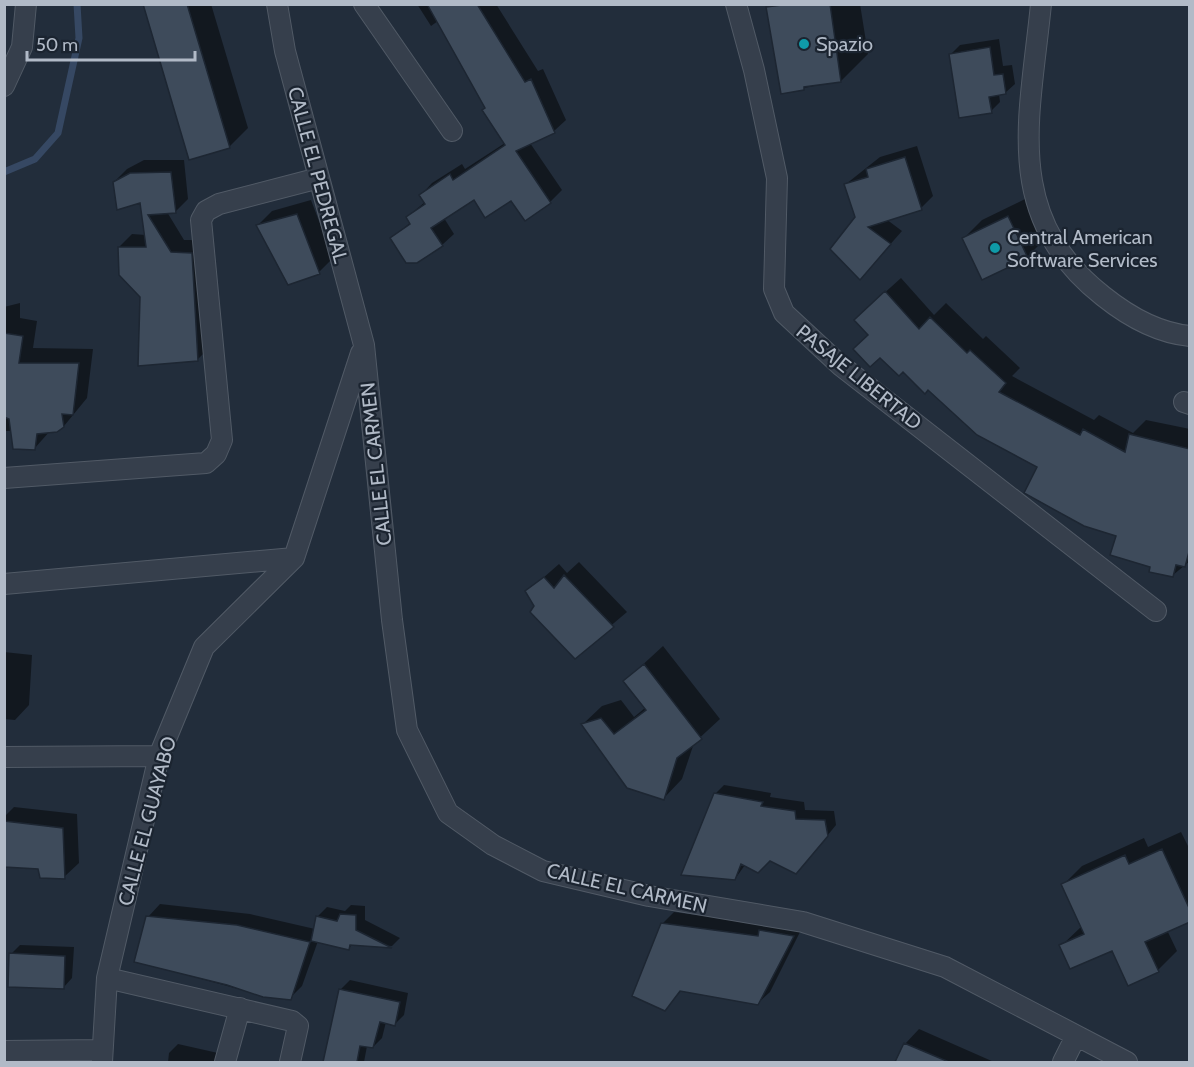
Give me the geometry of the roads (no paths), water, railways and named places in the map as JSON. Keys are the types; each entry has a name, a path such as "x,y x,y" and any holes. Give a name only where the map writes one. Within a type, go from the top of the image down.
{"street":[{"path":"4,86 22,47 26,4"},
{"name":"CALLE EL PEDREGAL","path":"277,4 285,51 364,345"},
{"path":"364,4 452,131"},
{"name":"PASAJE LIBERTAD","path":"736,4 754,70 777,178 774,289 784,313 840,365 1156,611"},
{"path":"1041,4 1027,151 1039,212 1045,228 1070,267 1119,309 1153,327 1190,336"},
{"path":"4,478 206,463 216,454 222,440 201,220 207,211 219,204 319,178"},
{"name":"CALLE EL GUAYABO","path":"102,1056 107,978 159,756 204,647 294,558 364,345"},
{"name":"CALLE EL CARMEN","path":"364,345 392,620 407,730 448,813 493,845 543,871 649,896 803,922 945,967 1127,1062"},
{"path":"4,584 294,558"},
{"path":"4,757 159,756"},
{"path":"107,978 292,1021 298,1026 290,1062"},
{"path":"225,1062 240,1008"},
{"path":"1063,1062 1076,1036"},
{"path":"4,1051 102,1056"}],"waterway":[{"path":"4,172 35,159 58,133 79,38 77,4"}],"place":[{"name":"Spazio","path":"804,44"},
{"name":"Central American Software Services","path":"995,248"}]}
